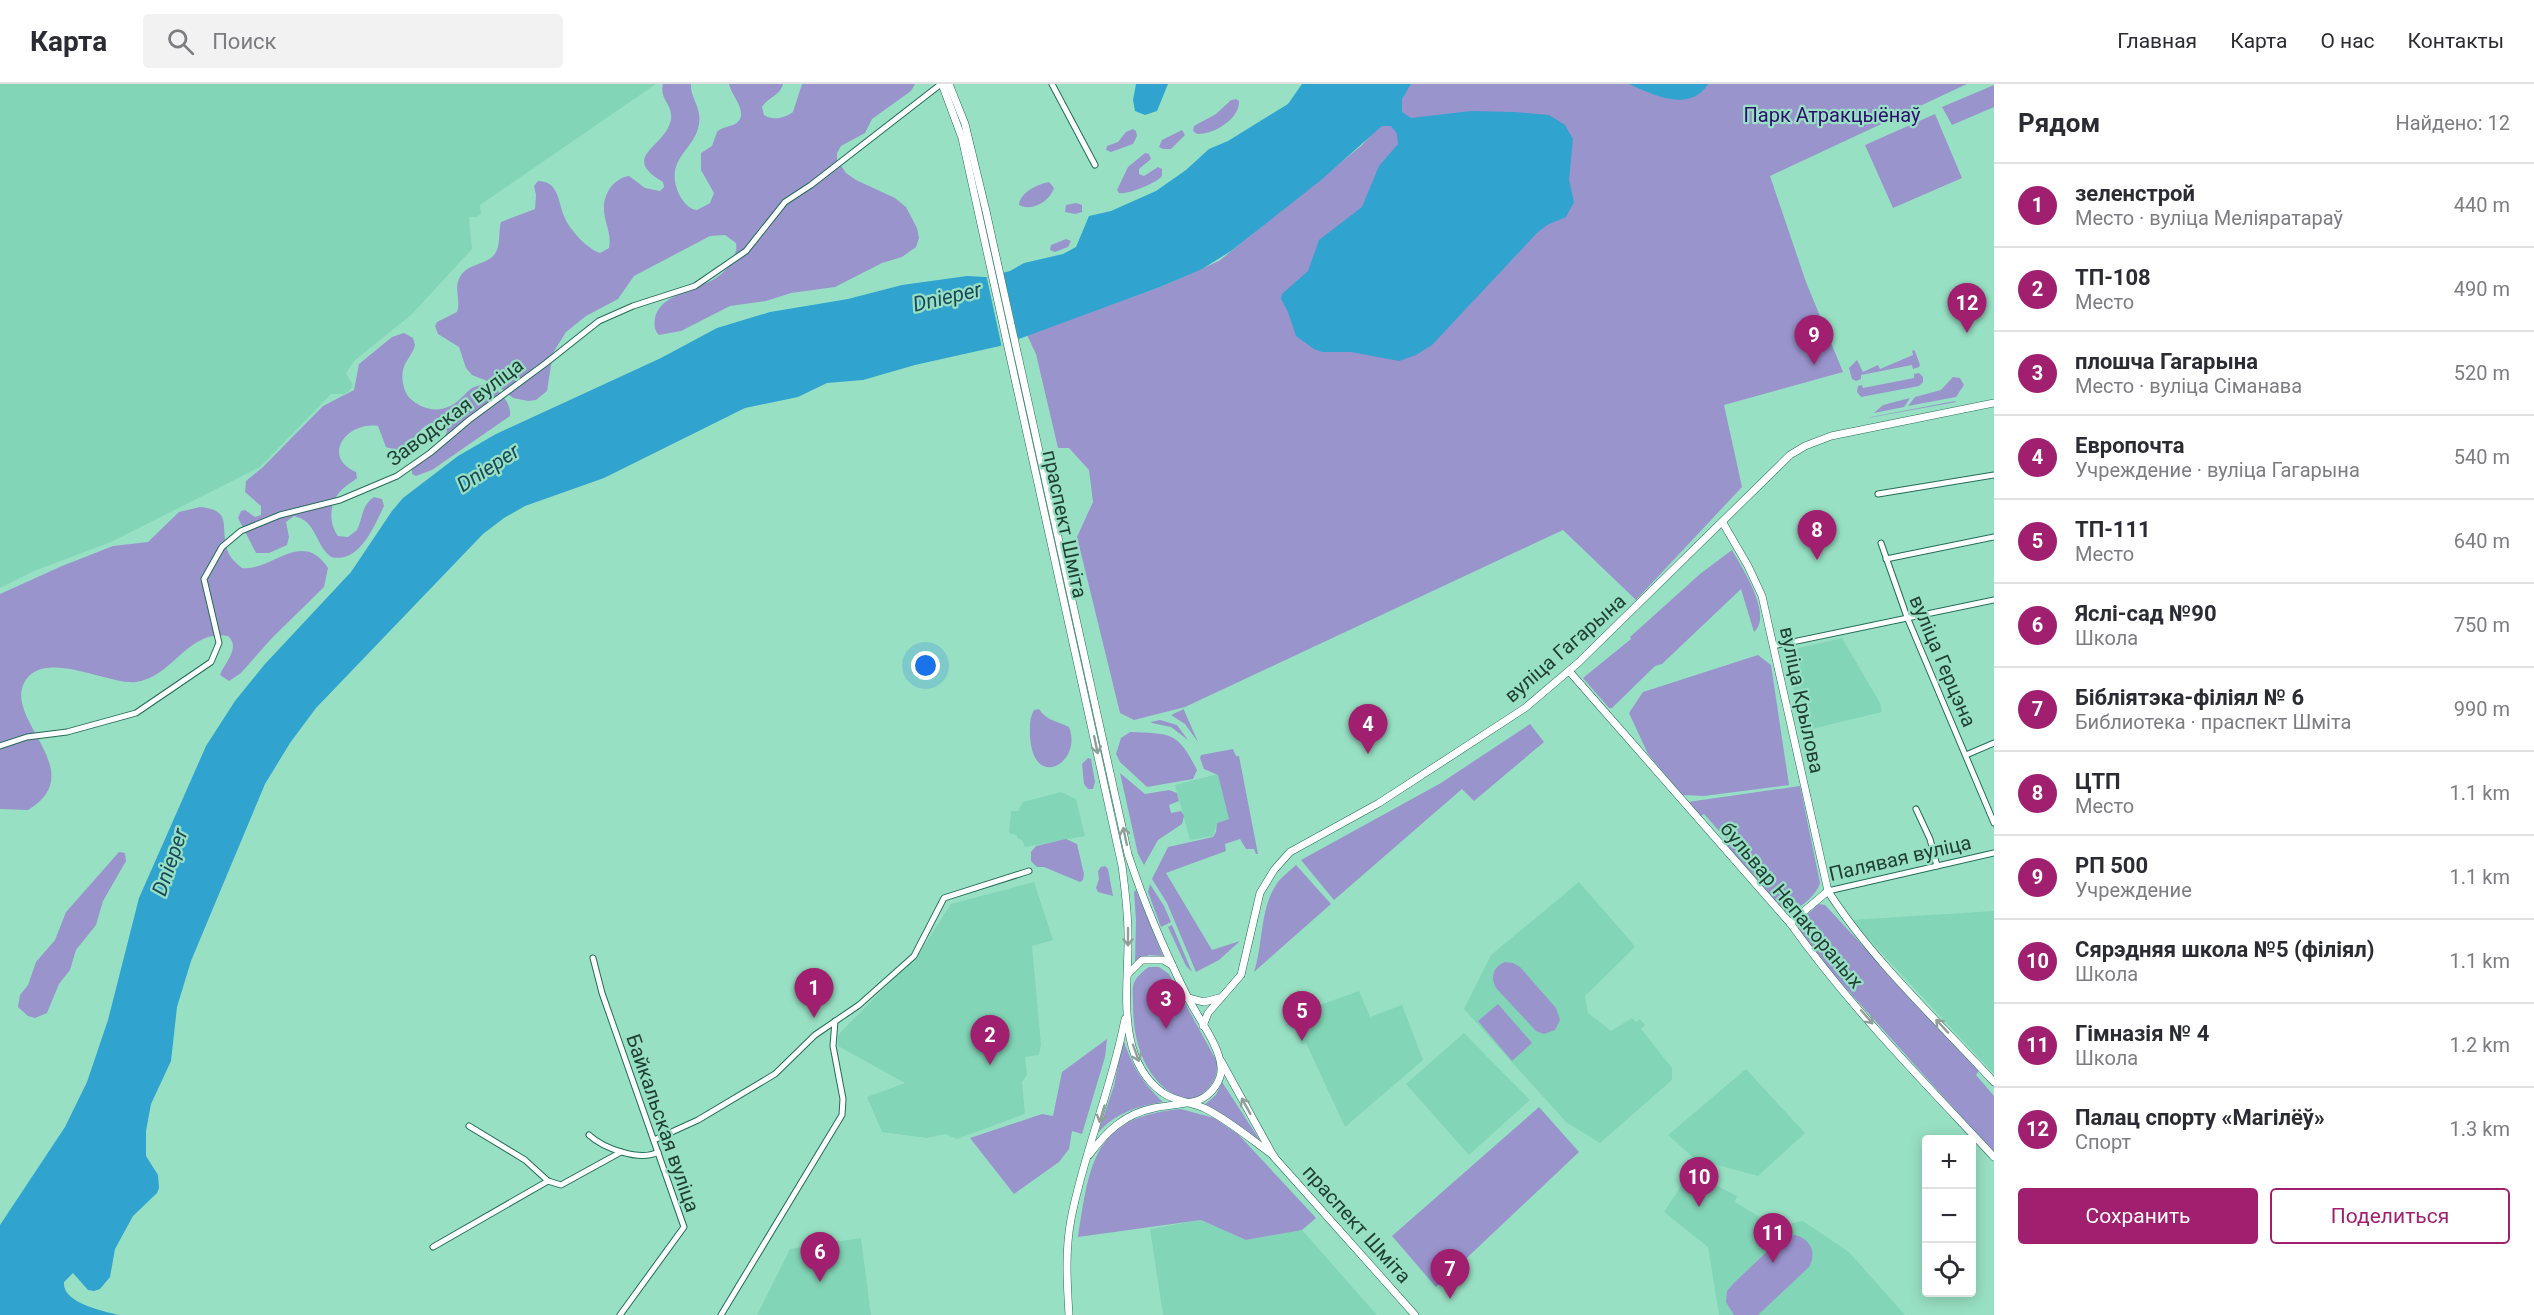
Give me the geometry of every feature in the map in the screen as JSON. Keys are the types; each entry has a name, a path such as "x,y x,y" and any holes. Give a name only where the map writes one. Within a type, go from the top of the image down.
{"main road":[{"name":"праспект Шміта","path":"942,84 952,97 965,124 1038,461 1128,854 1140,893 1188,998 1274,1156 1415,1315"},
{"name":"праспект Шміта","path":"949,84 952,97"},
{"name":"вуліца Гагарына","path":"1203,1026 1208,1013 1241,975 1260,893 1274,870 1290,852 1379,803 1525,708 1569,671 1723,524 1776,467 1805,446 1867,428 1994,403"},
{"name":"праспект Шміта","path":"1038,461 1122,866 1127,901 1126,1017 1136,1053 1148,1078 1164,1094 1205,1108 1274,1156"},
{"name":"вуліца Крылова","path":"1723,524 1748,566 1762,596 1828,891 1842,914 1870,947 1994,1082"},
{"name":"бульвар Непакораных","path":"1569,671 1790,923 1816,960 1910,1068 1994,1156"},
{"name":"Палявая вуліца","path":"1790,923 1828,891"},
{"path":"1128,975 1142,960 1163,960 1172,965"},
{"path":"1188,998 1210,1002 1224,995"},
{"path":"1069,1315 1066,1264 1071,1219 1111,1085 1126,1017"},
{"path":"1089,1155 1116,1124 1141,1112 1200,1099 1216,1085 1221,1068 1219,1056"}],"street":[{"name":"Заводская вуліца","path":"0,746 27,738 67,732 136,713 212,662 219,643 204,579 222,547 241,531 280,516 340,500 397,476 430,453 469,420 599,321 633,306 695,286 746,251 785,202 811,185 942,84"},
{"path":"1052,84 1095,165"},
{"path":"1878,494 1994,475"},
{"path":"1886,559 1994,537"},
{"name":"вуліца Герцэна","path":"1881,543 1907,617 1994,823"},
{"path":"1773,646 1994,600"},
{"path":"1966,755 1994,744"},
{"path":"1916,809 1930,838 1937,866"},
{"name":"Палявая вуліца","path":"1828,891 1994,853"},
{"path":"654,1140 698,1120 775,1074 815,1035 859,1005 914,956 944,898 1029,872"},
{"name":"Байкальская вуліца","path":"593,958 602,993 684,1227 620,1315"},
{"path":"722,1315 842,1115 843,1099 833,1046 835,1022"},
{"path":"468,1126 525,1160 548,1181 561,1185 621,1152"},
{"path":"589,1135 598,1143 621,1152 650,1156 658,1152"},
{"path":"433,1247 548,1181"}],"shaded area":[{"path":"0,84 656,84 480,205 481,214 477,217 469,217 472,249 411,315 354,361 346,373 353,385 350,390 345,394 331,394 260,467 111,542 34,571 0,588"},
{"path":"1842,638 1880,703 1882,712 1803,731 1785,651"},
{"path":"1218,774 1230,819 1217,823 1213,836 1190,840 1175,785"},
{"path":"1061,792 1076,799 1085,836 1025,847 1017,835 1009,833 1011,811 1018,811 1023,802"},
{"path":"1034,882 1053,940 1032,946 1041,1045 1039,1055 1025,1057 1027,1075 1022,1082 1025,1114 957,1139 945,1134 927,1138 882,1132 867,1097 905,1083 838,1046 838,1035 920,952 951,904"},
{"path":"1579,882 1634,945 1634,948 1585,996 1588,1013 1611,1031 1632,1018 1636,1022 1640,1019 1645,1025 1641,1029 1672,1068 1672,1080 1600,1143 1566,1122 1464,1009 1491,955"},
{"path":"1994,911 1994,1074 1851,920"},
{"path":"1359,991 1370,1017 1402,1005 1423,1060 1345,1127 1306,1043 1301,1044 1290,1016"},
{"path":"1464,1033 1530,1100 1469,1155 1406,1084"},
{"path":"1746,1069 1805,1133 1758,1176 1695,1159 1668,1135"},
{"path":"1690,1172 1737,1196 1735,1202 1779,1229 1787,1224 1803,1221 1849,1252 1905,1315 1719,1315 1708,1247 1664,1212"},
{"path":"1201,1220 1246,1240 1302,1230 1377,1315 1163,1315 1150,1229"},
{"path":"861,1238 871,1315 757,1315 790,1249"}],"green space":[{"path":"663,84 691,84 699,113 696,133 681,156 675,173 675,183 680,196 687,205 697,210 710,203 714,193 701,170 701,153 712,146 717,132 735,124 741,115 741,110 729,84 783,84 762,107 764,115 775,118 793,112 802,84 915,84 911,91 872,119 865,133 841,146 837,153 837,160 846,173 856,180 895,198 906,207 917,228 919,238 916,247 902,257 882,263 835,287 791,293 766,301 730,306 681,331 659,335 654,323 660,307 680,294 716,278 727,269 734,257 736,243 725,235 710,236 634,276 618,299 586,316 566,332 553,353 547,391 536,400 513,398 495,384 472,375 466,368 459,347 438,334 435,326 437,322 457,312 458,283 462,274 494,255 498,248 501,222 535,209 534,186 538,181 550,184 554,188 566,221 584,243 600,253 609,248 604,203 614,183 629,176 645,188 660,191 664,187 663,182 650,173 645,165 645,158 668,129 671,119 663,94"},
{"name":"Парк Атракцыёнаў","path":"1411,84 1967,84 1770,176 1806,282 1843,372 1724,405 1742,487 1636,600 1563,530 1185,707 1134,720 1120,713 1077,537 1093,502 1089,470 1069,448 1058,448 1036,354 1027,335 1160,287 1219,261 1361,146 1378,128"},
{"path":"1994,85 1994,107 1952,125 1942,107"},
{"path":"1231,100 1239,101 1238,108 1224,125 1203,134 1193,131 1194,126 1216,114"},
{"path":"1935,114 1962,178 1893,208 1865,145"},
{"path":"1133,129 1137,136 1133,144 1111,152 1106,150 1107,146 1118,142 1126,132"},
{"path":"1182,130 1185,135 1171,149 1159,147 1162,140"},
{"path":"1145,153 1149,154 1151,159 1139,169 1139,174 1144,176 1158,167 1162,169 1162,176 1142,188 1119,193 1117,190 1128,167"},
{"path":"1049,182 1054,188 1045,201 1029,207 1019,205 1026,193"},
{"path":"1076,203 1082,205 1082,212 1075,214 1065,212 1066,205"},
{"path":"1066,239 1071,241 1068,247 1055,252 1050,250 1051,245"},
{"path":"404,333 413,338 415,345 404,367 403,382 405,391 417,404 429,409 442,409 454,404 469,390 480,385 497,390 504,397 510,416 432,470 416,476 412,474 412,468 444,438 447,431 444,424 437,422 424,427 404,448 398,451 386,447 378,426 357,429 348,434 339,449 340,457 345,465 356,472 357,478 336,497 331,517 338,536 348,537 357,530 364,508 370,501 374,497 382,499 384,506 365,542 350,555 341,558 331,557 312,528 302,519 294,516 286,522 289,537 287,545 269,553 256,553 238,518 241,511 245,510 255,517 261,515 261,506 245,492 246,481 263,467 323,406 354,390 359,364 392,337"},
{"path":"1912,350 1915,351 1919,367 1913,369 1912,365 1861,375 1861,379 1856,381 1852,379 1849,368 1857,360 1863,372 1878,365 1880,369 1913,355"},
{"path":"1919,373 1923,377 1923,382 1919,386 1861,397 1857,392 1858,386 1862,385 1863,388 1914,378 1914,374"},
{"path":"1953,377 1960,378 1964,385 1956,397 1908,406 1915,397 1941,390"},
{"path":"1910,398 1904,407 1874,413 1883,405"},
{"path":"1956,402 1868,418 1871,417"},
{"path":"200,507 217,512 221,516 228,552 242,568 253,568 297,551 308,552 318,557 328,568 324,587 271,639 241,673 229,681 220,675 231,655 233,645 228,636 214,636 202,640 149,679 136,682 60,668 45,668 33,673 24,683 21,698 25,714 49,763 51,779 45,795 28,810 0,809 0,594 113,546 148,542 179,512"},
{"path":"1732,550 1758,603 1759,625 1754,632 1741,589 1662,664 1655,666 1612,708 1609,708 1583,678 1631,639 1630,637 1700,574"},
{"path":"1758,655 1771,665 1789,785 1704,796 1682,795 1648,754 1629,713 1643,692"},
{"path":"1039,709 1049,718 1069,727 1072,740 1069,751 1064,760 1056,766 1048,767 1040,764 1033,754 1030,723 1034,710"},
{"path":"1184,709 1198,742 1185,724 1171,715"},
{"path":"1160,720 1177,725 1188,740 1171,727 1151,722"},
{"path":"1530,724 1544,742 1474,801 1462,789 1334,900 1301,860 1441,783"},
{"path":"1130,732 1155,733 1172,737 1178,741 1197,770 1193,779 1147,787 1120,762 1116,754 1121,738"},
{"path":"1233,749 1236,756 1239,756 1258,854 1254,849 1246,849 1240,839 1225,844 1226,851 1166,873 1212,950 1240,941 1219,960 1196,972 1167,903 1152,879 1168,847 1213,837 1217,823 1229,819 1218,775 1204,769 1200,758 1201,755"},
{"path":"1088,758 1091,759 1095,782 1093,789 1088,789 1084,784 1082,764"},
{"path":"1120,773 1145,794 1169,790 1177,793 1179,801 1169,805 1171,813 1181,811 1184,816 1182,824 1158,840 1144,865 1138,854"},
{"path":"1800,786 1820,883 1815,893 1800,907 1783,911 1726,844 1727,840 1704,814 1700,816 1688,802"},
{"path":"1066,839 1077,844 1084,874 1080,882 1044,867 1037,867 1031,861 1031,852 1036,846"},
{"path":"119,852 125,853 126,861 103,901 96,925 76,950 70,970 59,984 47,1013 35,1018 28,1016 18,1007 20,995 28,985 36,962 55,940 66,912"},
{"path":"1296,865 1331,904 1254,972 1267,905 1278,882"},
{"path":"1105,866 1108,869 1113,896 1098,892 1096,888 1099,879 1098,871"},
{"path":"1150,884 1171,922 1161,927 1148,892"},
{"path":"1136,890 1163,956 1149,955 1135,962 1134,892"},
{"path":"1819,904 1825,905 1979,1071 1976,1075 1994,1096 1994,1153 1798,935 1798,923"},
{"path":"1172,925 1192,972 1186,966 1168,927"},
{"path":"1505,962 1520,967 1556,1008 1560,1020 1555,1030 1544,1034 1536,1031 1496,988 1493,980 1494,973"},
{"path":"1149,967 1159,967 1169,974 1216,1060 1215,1077 1201,1095 1191,1098 1171,1093 1153,1076 1142,1056 1133,1016 1133,990 1137,978"},
{"path":"1498,1004 1532,1043 1512,1061 1478,1021"},
{"path":"1107,1039 1105,1057 1082,1134 1072,1131 1069,1149 1059,1162 1014,1194 970,1138 1042,1114 1053,1116 1062,1072"},
{"path":"1123,1039 1138,1073 1163,1102 1119,1115 1098,1133 1114,1086"},
{"path":"1222,1082 1263,1145 1204,1105 1216,1095"},
{"path":"1539,1107 1579,1152 1436,1287 1392,1236"},
{"path":"1181,1109 1214,1118 1239,1135 1316,1218 1302,1230 1246,1240 1201,1220 1078,1237 1093,1166 1101,1148 1113,1133 1129,1122 1152,1114"},
{"path":"1795,1235 1809,1243 1811,1247 1812,1257 1809,1267 1758,1315 1734,1315 1726,1302 1727,1291 1780,1239"}],"water":[{"path":"1136,84 1168,84 1157,111 1145,115 1135,111 1133,100"},
{"name":"Dnieper","path":"1302,84 1411,84 1402,99 1402,112 1411,118 1471,111 1549,115 1565,125 1573,139 1569,180 1574,202 1566,217 1547,225 1537,233 1432,345 1416,355 1399,361 1351,352 1322,352 1314,349 1296,336 1281,299 1282,294 1308,271 1319,240 1362,207 1379,166 1398,144 1397,134 1391,126 1382,126 1321,180 1231,251 1202,269 1160,287 1000,346 915,365 863,380 827,383 798,397 745,408 604,478 525,506 504,518 483,534 316,708 290,743 265,784 191,961 177,1007 171,1061 151,1104 146,1131 146,1156 158,1175 157,1193 133,1216 115,1249 110,1277 100,1289 88,1290 73,1273 64,1282 65,1289 76,1301 119,1315 0,1315 0,1225 65,1127 87,1082 108,1020 139,898 206,746 235,701 265,664 351,572 403,498 458,456 496,434 661,358 717,328 770,312 848,299 902,285 967,276 986,277 1010,271 1024,263 1063,254 1076,247 1089,216 1111,211 1156,191 1186,170 1209,149 1228,141 1288,104"},
{"path":"1629,84 1708,84 1700,93 1681,100 1649,93"}],"pier":[{"path":"1003,270 1019,342 1002,348 986,274"}],"place":[{"name":"Палац спорту «Магілёў»","path":"1967,333"},
{"name":"РП 500","path":"1814,365"},
{"name":"ЦТП","path":"1817,560"},
{"name":"Европочта","path":"1368,754"},
{"name":"зеленстрой","path":"814,1018"},
{"name":"плошча Гагарына","path":"1166,1029"},
{"name":"ТП-111","path":"1302,1041"},
{"name":"ТП-108","path":"990,1065"},
{"name":"Сярэдняя школа №5 (філіял)","path":"1699,1207"},
{"name":"Гімназія № 4","path":"1773,1263"},
{"name":"Яслі-сад №90","path":"820,1282"},
{"name":"Бібліятэка-філіял № 6","path":"1450,1299"}]}
